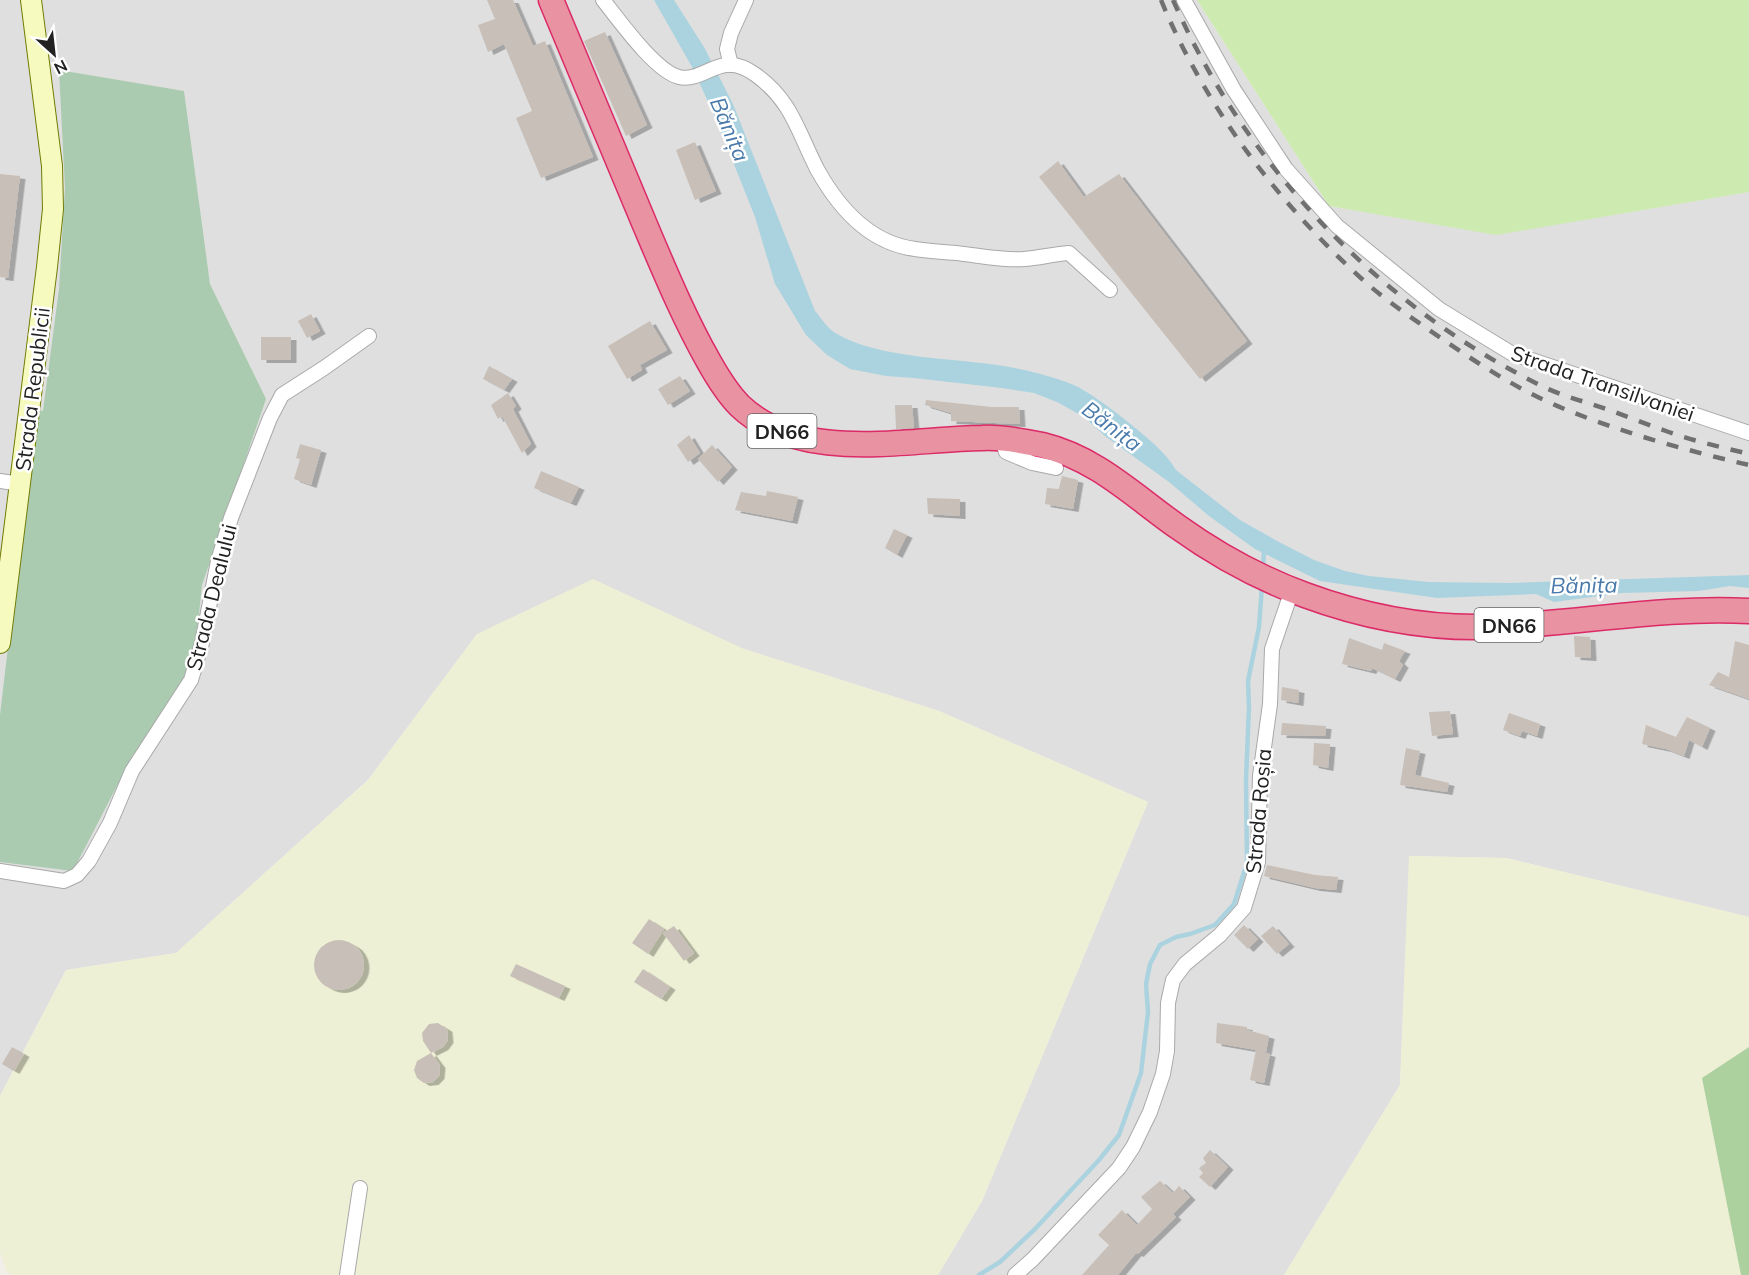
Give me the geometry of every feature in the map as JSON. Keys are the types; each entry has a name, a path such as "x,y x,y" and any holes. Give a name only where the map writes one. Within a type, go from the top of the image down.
{"highway":[{"name":"DN66","path":"551,0 670,284 702,349 718,378 737,403 752,416 773,427 788,434 826,442 877,444 970,438 1001,439 1051,448 1089,463 1120,482 1205,546 1243,567 1283,586 1368,614 1420,623 1460,626 1538,624 1683,610 1749,610"}],"main road":[{"name":"Strada Republicii","path":"0,643 53,209 49,135 30,0"}],"street":[{"path":"603,0 664,69 688,78 728,64 753,73 776,91 788,107 828,189 846,212 862,227 888,241 913,249 1022,260 1069,253 1110,290"},
{"path":"728,64 727,49 731,33 746,0"},
{"name":"Strada Transilvaniei","path":"1184,0 1234,90 1286,169 1337,226 1439,309 1511,353 1749,433"},
{"name":"Strada Dealului","path":"0,872 64,882 77,875 89,861 110,823 132,771 191,680 202,643 218,561 231,518 270,418 282,395 369,336"},
{"path":"1001,439 1006,452 1017,458 1056,468"},
{"path":"0,481 20,484"},
{"name":"Strada Roșia","path":"1015,1275 1119,1168 1133,1147 1150,1112 1163,1074 1167,1051 1168,1003 1173,980 1185,964 1220,935 1244,908 1258,862 1260,776 1270,704 1272,649 1283,586"},
{"path":"347,1275 360,1188"}],"shaded area":[{"path":"0,0 1197,0 1329,206 1496,234 1749,192 1749,917 1506,858 1410,856 1400,1085 1284,1275 938,1275 982,1201 1148,802 939,711 744,649 477,634 368,780 176,953 66,970 0,1096"}],"green space":[{"path":"1197,0 1749,0 1749,192 1496,235 1329,206"},
{"path":"59,70 184,91 210,284 266,399 202,585 194,662 178,693 119,782 73,871 0,862 0,715 36,410 43,411 59,289 65,188"},
{"path":"593,579 744,649 939,711 1148,802 982,1201 938,1275 13,1275 7,1273 0,1252 0,1096 66,970 176,953 368,780 477,634"},
{"path":"1409,856 1506,858 1749,917 1749,1047 1702,1078 1741,1275 1284,1275 1400,1085"},
{"path":"1749,1047 1749,1275 1741,1275 1702,1078"}],"water":[{"name":"Bănița","path":"654,0 674,0 704,47 733,104 815,311 837,334 854,342 893,353 1017,368 1072,384 1093,396 1142,433 1161,450 1176,470 1240,520 1314,560 1345,571 1369,576 1429,582 1509,583 1749,575 1749,588 1730,586 1699,591 1622,593 1554,602 1536,594 1437,598 1320,581 1255,549 1105,436 1084,417 1057,402 1034,393 886,376 850,369 827,355 806,335 775,284 755,217 716,119 692,67"}],"building":[{"path":"487,0 513,0 533,46 545,41 593,157 541,178 516,118 532,111 504,44 488,52 478,25 495,19"},
{"path":"605,32 647,125 626,136 584,41"},
{"path":"695,142 716,191 695,200 676,150"},
{"path":"1058,161 1084,197 1119,174 1247,341 1200,379 1039,177"},
{"path":"0,174 20,176 8,278 0,277"},
{"path":"311,314 320,331 307,338 298,321"},
{"path":"650,321 667,350 640,365 642,370 627,379 608,346"},
{"path":"261,337 291,337 291,360 261,360"},
{"path":"489,366 512,379 504,390 483,379"},
{"path":"680,376 690,391 668,405 658,389"},
{"path":"508,393 516,406 513,409 531,444 522,453 502,416 498,419 491,405"},
{"path":"926,400 992,407 1019,407 1020,424 951,421 951,413 925,405"},
{"path":"895,405 912,405 914,428 896,429"},
{"path":"689,435 700,453 688,462 677,445"},
{"path":"300,444 321,450 311,485 294,479 300,459 296,458"},
{"path":"712,445 732,467 718,482 698,459"},
{"path":"541,471 579,487 571,503 534,488"},
{"path":"1062,476 1078,480 1073,509 1045,504 1047,488 1059,489"},
{"path":"767,491 798,497 792,521 735,510 741,492 766,496"},
{"path":"927,498 960,499 960,516 928,514"},
{"path":"894,529 907,535 897,555 885,548"},
{"path":"1574,636 1590,637 1591,658 1575,657"},
{"path":"1349,638 1382,650 1384,643 1405,651 1399,661 1403,665 1395,679 1372,668 1371,671 1342,664"},
{"path":"1735,641 1749,645 1749,699 1709,685 1718,672 1729,677"},
{"path":"1282,687 1299,690 1298,703 1281,700"},
{"path":"1450,711 1453,734 1432,736 1429,712"},
{"path":"1509,713 1540,724 1537,736 1522,731 1520,736 1503,730"},
{"path":"1687,717 1710,728 1702,747 1689,740 1684,756 1642,744 1646,725 1676,737"},
{"path":"1282,723 1326,726 1325,736 1281,735"},
{"path":"1314,743 1330,744 1328,768 1313,765"},
{"path":"1406,748 1420,751 1415,775 1449,783 1447,792 1400,785"},
{"path":"1267,865 1315,875 1338,877 1336,890 1315,888 1264,876"},
{"path":"649,919 664,929 648,954 632,943"},
{"path":"1244,925 1258,939 1248,949 1234,935"},
{"path":"674,926 694,953 684,961 663,933"},
{"path":"1273,926 1289,944 1277,954 1261,936"},
{"path":"334,940 344,940 357,947 364,960 364,970 357,983 344,990 334,990 325,986 318,979 314,970 314,960 318,951 325,944"},
{"path":"516,964 565,986 559,998 510,976"},
{"path":"643,969 670,987 661,999 634,982"},
{"path":"438,1023 447,1029 448,1040 443,1047 431,1053 423,1041 422,1033 429,1024"},
{"path":"1217,1023 1247,1027 1247,1030 1269,1036 1266,1052 1260,1051 1270,1054 1264,1083 1250,1080 1256,1050 1216,1043"},
{"path":"12,1047 24,1054 14,1071 2,1064"},
{"path":"431,1053 440,1065 439,1076 433,1082 424,1083 417,1078 414,1070 417,1061"},
{"path":"1210,1150 1228,1167 1210,1187 1199,1177 1203,1173 1199,1168 1206,1163 1203,1158"},
{"path":"1160,1181 1173,1193 1179,1186 1190,1197 1173,1214 1176,1217 1138,1254 1136,1253 1118,1275 1082,1275 1109,1245 1098,1235 1122,1210 1137,1225 1152,1209 1141,1197"}],"waterway":[{"path":"1263,568 1264,550"},
{"path":"979,1275 1000,1262 1035,1229 1119,1135 1141,1073 1148,1012 1146,984 1150,964 1160,945 1176,937 1215,925 1234,904 1247,863 1248,681 1259,627 1262,586"}],"railway":[{"path":"1161,0 1200,80 1250,155 1307,225 1371,287 1476,361 1518,387 1547,401 1631,433 1749,465"},
{"path":"1173,0 1203,61 1239,120 1280,175 1325,227 1375,275 1429,318 1486,355 1546,388 1676,435 1749,454"}]}
